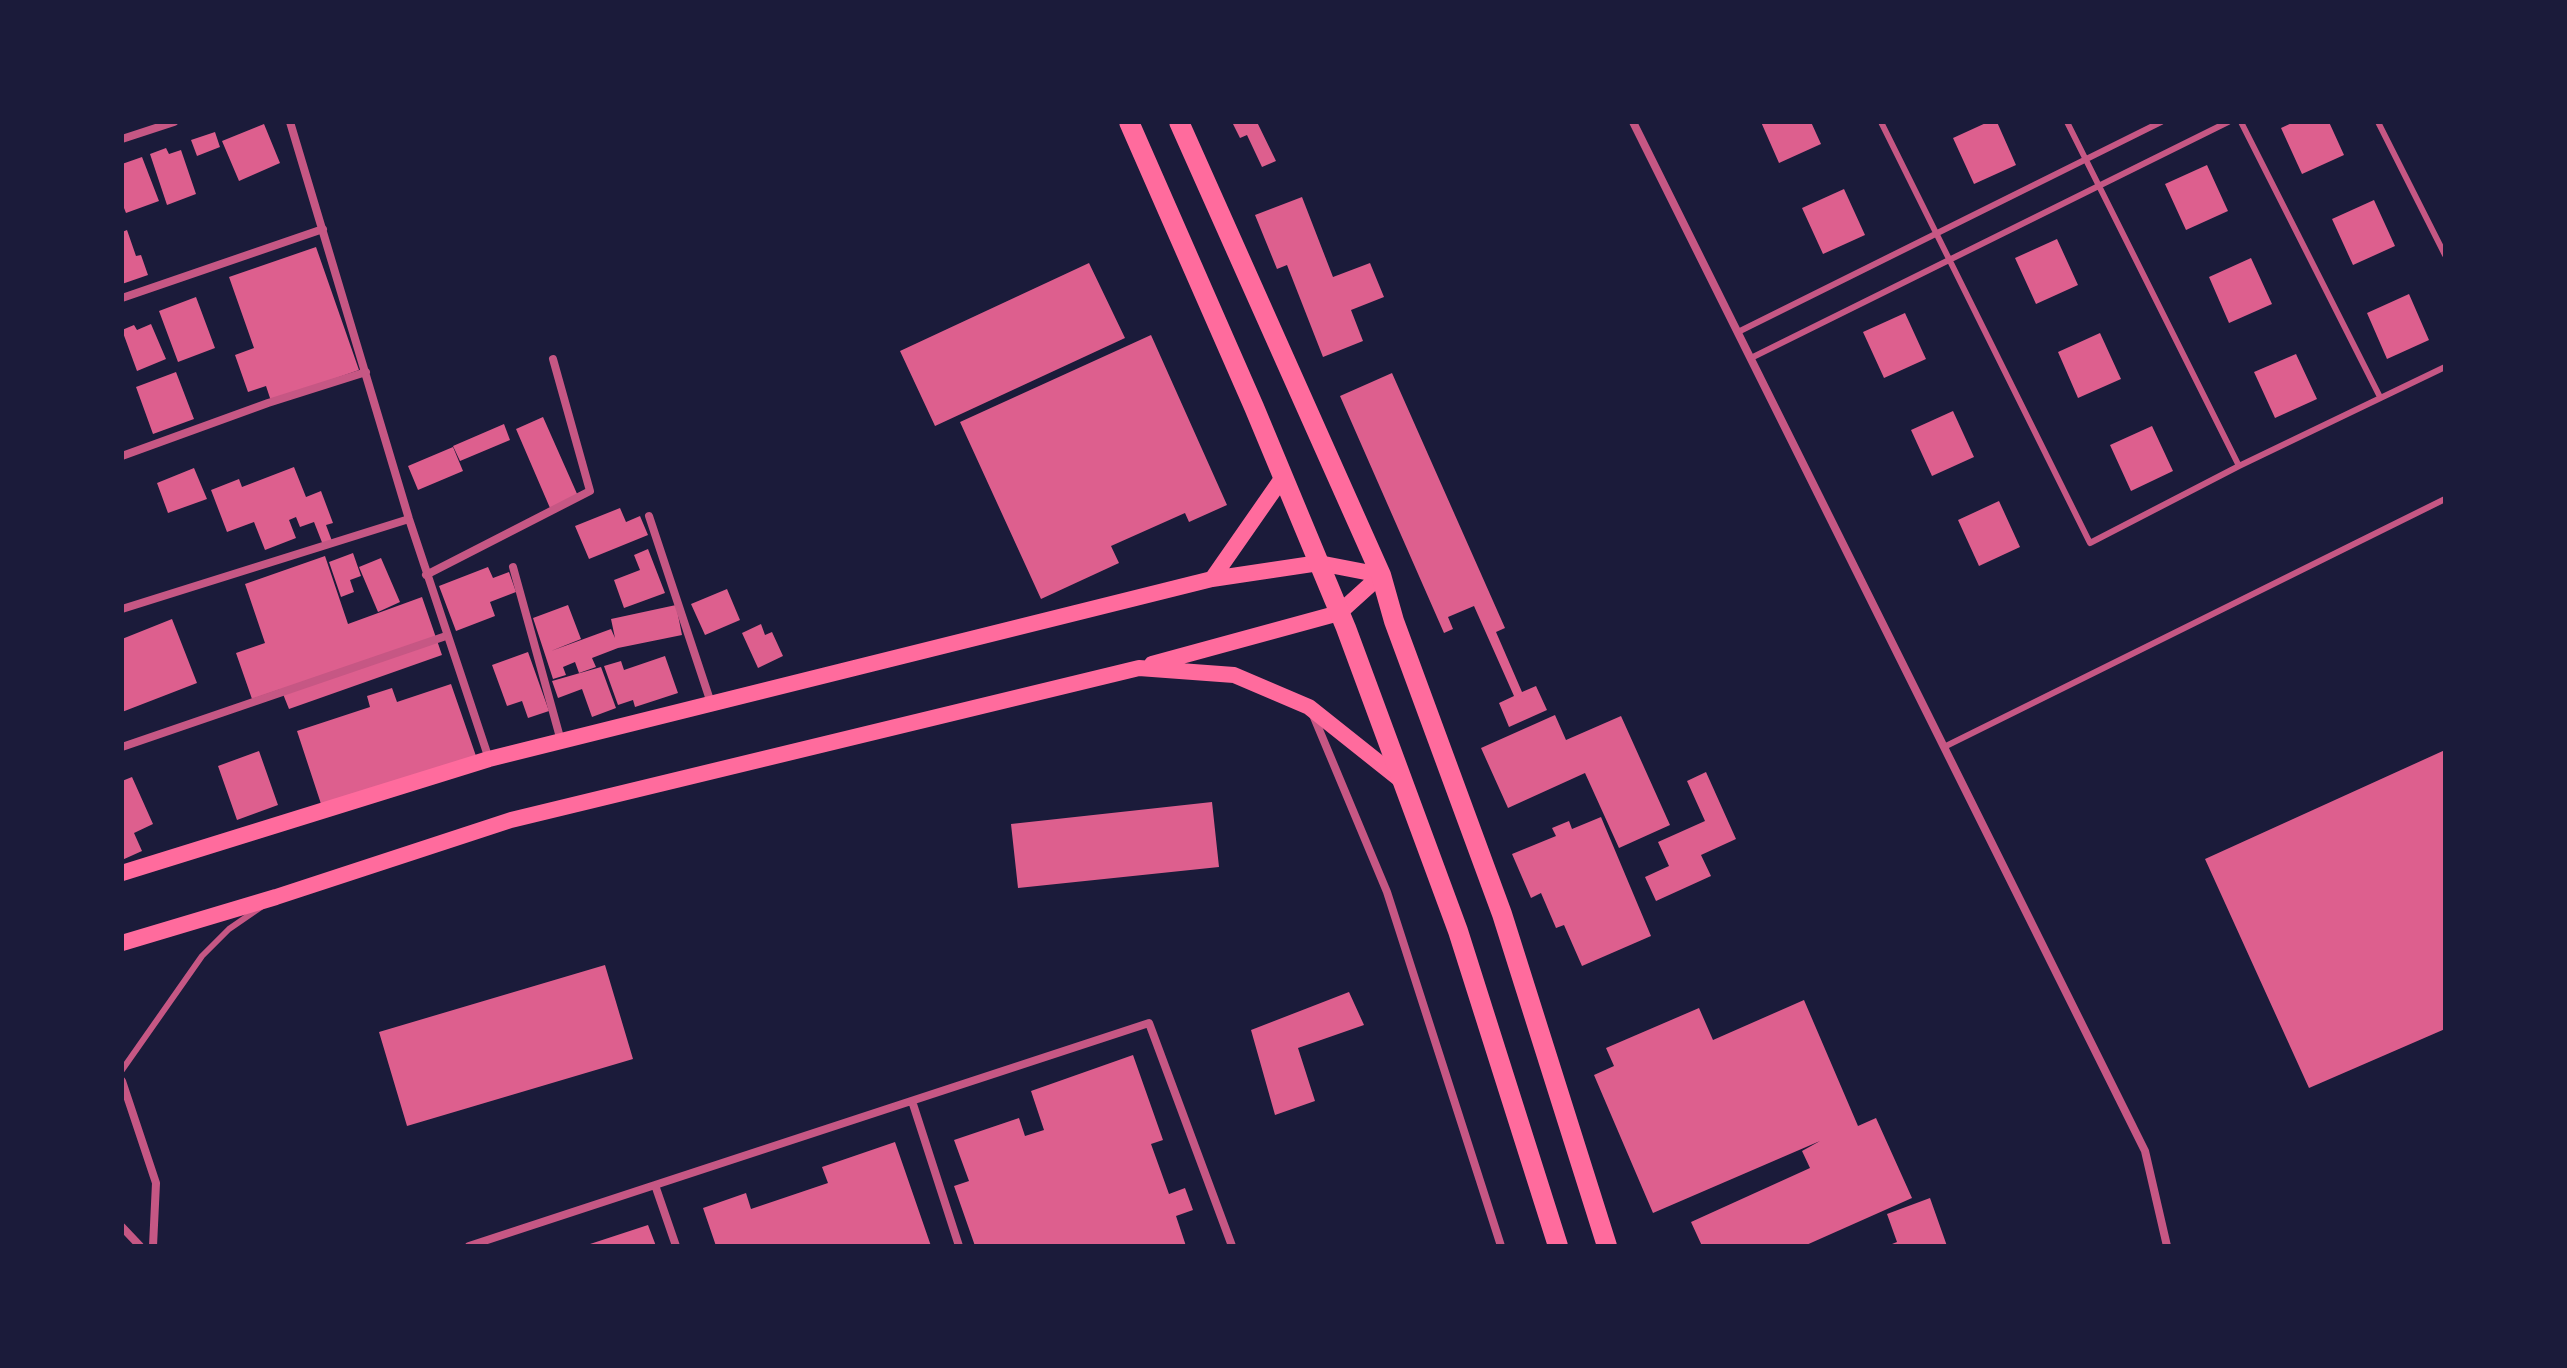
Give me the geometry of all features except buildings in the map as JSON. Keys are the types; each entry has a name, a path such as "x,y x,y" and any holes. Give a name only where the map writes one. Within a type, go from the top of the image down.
{"highway":[{"path":"1129,122 1339,613 1458,931 1558,1246"},
{"path":"1179,122 1381,575 1394,621 1502,914 1607,1246"}],"main road":[{"path":"1212,579 1283,477"},
{"path":"122,873 489,759 1212,579 1319,563 1381,575"},
{"path":"122,943 276,897 511,820 1139,668 1339,613 1381,575"},
{"path":"1139,668 1234,675 1309,707 1402,781"}],"street":[{"path":"122,139 174,122"},
{"path":"290,122 426,575 489,759"},
{"path":"1633,122 2145,1151 2167,1246"},
{"path":"122,298 323,229"},
{"path":"426,575 590,491 553,359"},
{"path":"122,456 268,403 366,372"},
{"path":"649,516 711,703"},
{"path":"122,609 409,519"},
{"path":"513,567 561,741"},
{"path":"122,747 446,636"},
{"path":"1309,707 1387,892 1501,1246"},
{"path":"469,1246 1149,1023 1232,1246"},
{"path":"122,1081 156,1183 153,1246"},
{"path":"912,1101 959,1246"},
{"path":"655,1185 676,1246"},
{"path":"122,1227 140,1246"}],"lane":[{"path":"1881,122 2090,543 2239,466 2445,367"},
{"path":"2067,122 2239,466"},
{"path":"1738,332 2161,122"},
{"path":"1751,358 2228,122"},
{"path":"2241,122 2380,397"},
{"path":"2378,122 2445,255"},
{"path":"1944,747 2445,499"},
{"path":"122,1070 202,956 229,929 276,897"}]}
